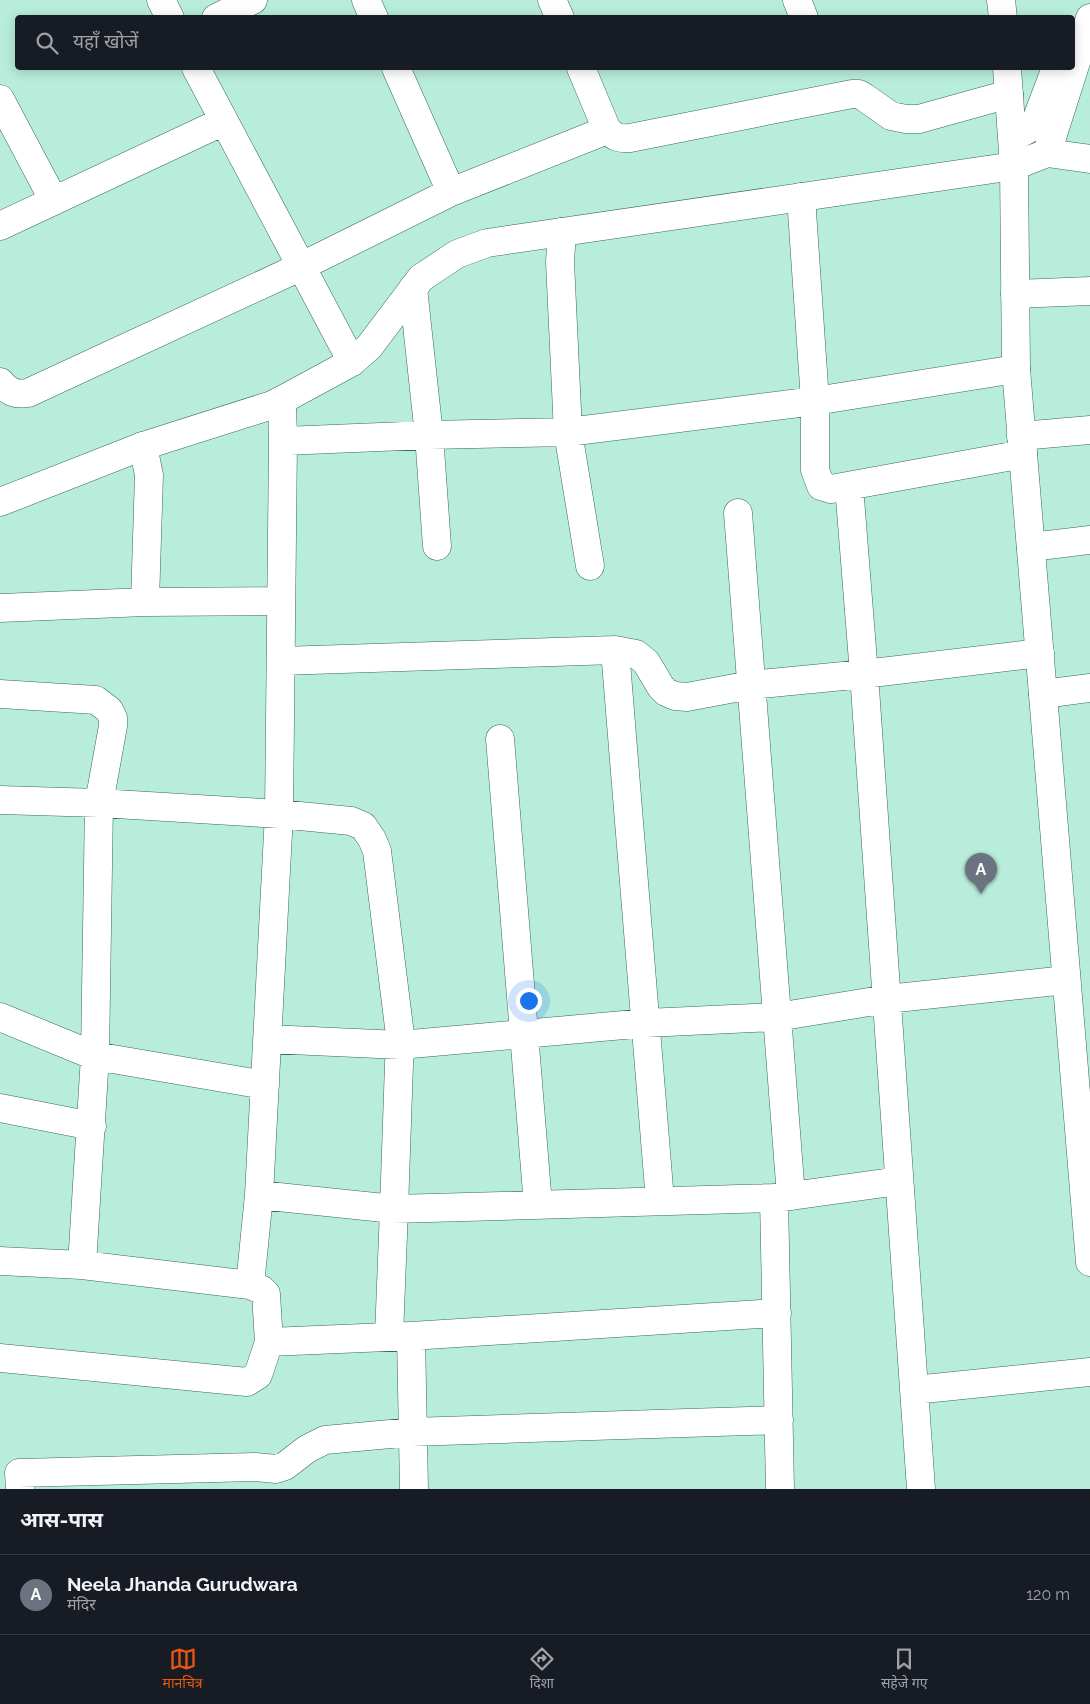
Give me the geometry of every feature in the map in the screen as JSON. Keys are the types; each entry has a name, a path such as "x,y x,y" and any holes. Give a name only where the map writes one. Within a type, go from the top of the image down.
{"street":[{"path":"161,0 168,15"},
{"path":"222,15 253,0"},
{"path":"366,0 373,15"},
{"path":"552,0 559,15"},
{"path":"797,0 803,15"},
{"path":"1001,0 1002,15"},
{"path":"1075,17 1083,0"},
{"path":"1075,65 1090,18"},
{"path":"197,70 352,362"},
{"path":"397,70 451,192"},
{"path":"582,70 607,130 615,137 630,138 852,94 859,94 891,116 919,119 1008,81 1014,166 1016,369 1066,980 1084,1118 1090,1262"},
{"path":"1012,138 1034,126 1055,70"},
{"path":"1047,153 1073,70"},
{"path":"0,99 54,201"},
{"path":"0,226 224,121"},
{"path":"0,382 18,395 28,393 300,267 451,192 607,130"},
{"path":"0,502 143,446 272,405 282,400 352,362 369,347 420,278 457,254 488,243 1014,166 1047,153 1090,159"},
{"path":"802,197 815,400 815,464 821,486 831,490 1090,430"},
{"path":"562,232 560,262 568,432 590,566"},
{"path":"413,288 429,435 437,546"},
{"path":"1015,294 1090,290"},
{"path":"283,441 568,432 815,400 1016,369"},
{"path":"250,1285 259,1195 279,814 282,400"},
{"path":"143,446 149,475 145,602"},
{"path":"849,486 864,674 921,1489"},
{"path":"738,513 777,1017 783,1197 776,1313 780,1489"},
{"path":"1031,547 1090,540"},
{"path":"0,608 145,602 282,601"},
{"path":"281,661 614,650 636,654 646,662 661,687 674,696 688,697 751,685 864,674 1040,653"},
{"path":"614,650 660,1201"},
{"path":"1043,694 1090,688"},
{"path":"0,694 96,700 109,710 112,718 113,726 99,802 95,1056 82,1265"},
{"path":"500,739 538,1205"},
{"path":"0,800 99,802 279,814 352,821 363,826 372,839 377,851 400,1035 394,1209 400,1336 412,1432 414,1489"},
{"path":"268,1039 400,1045 646,1023 777,1017 887,999 1066,980"},
{"path":"0,1018 95,1056 265,1085"},
{"path":"0,1108 92,1126"},
{"path":"259,1195 394,1209 783,1197 899,1181"},
{"path":"0,1261 82,1265 250,1285 262,1290 266,1294 269,1342 258,1375 247,1382 0,1358"},
{"path":"269,1342 776,1313"},
{"path":"914,1390 1090,1372"},
{"path":"20,1489 19,1473 256,1478 285,1466 307,1449 325,1440 412,1432 779,1420"}],"place":[{"name":"Neela Jhanda Gurudwara","path":"981,894"}]}
